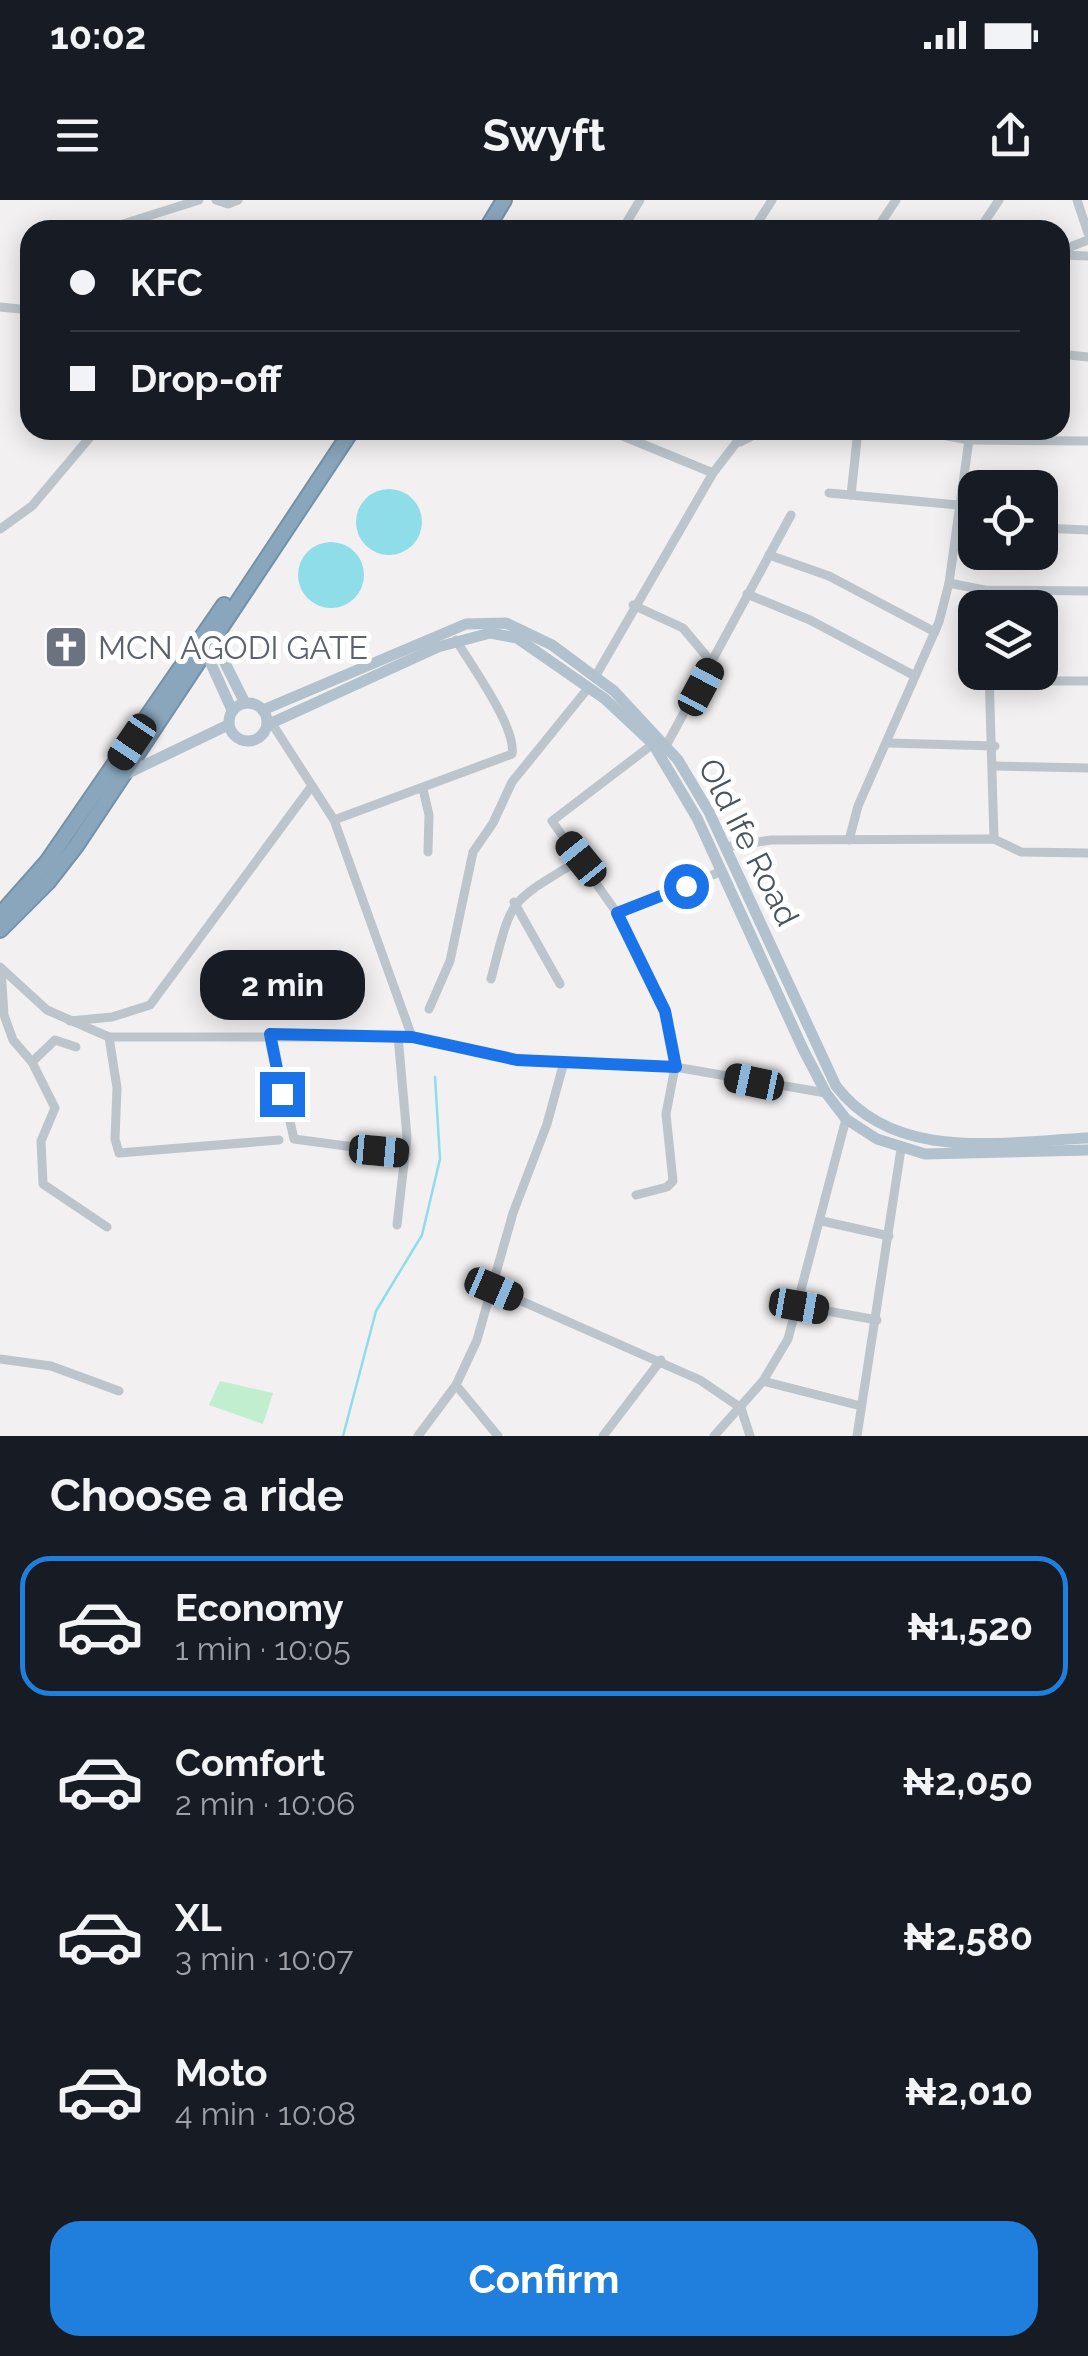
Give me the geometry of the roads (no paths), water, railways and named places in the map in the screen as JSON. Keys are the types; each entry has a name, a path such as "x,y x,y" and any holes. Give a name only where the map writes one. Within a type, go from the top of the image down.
{"highway":[{"path":"0,930 48,882 126,774 335,440"},
{"path":"3,910 114,768 345,440"}],"main road":[{"name":"Old Ife Road","path":"263,710 428,639 490,621 532,633 667,744 703,815 720,872 826,1093 846,1119 901,1148 945,1156 1088,1150"},
{"name":"Old Ife Road","path":"228,724 232,734 245,742 260,738 269,724 456,640 490,633 518,638 592,682 653,744 725,847 814,1043 836,1086 855,1110 880,1126 926,1140 1088,1138"},
{"path":"207,639 245,703 263,710 269,724"},
{"path":"126,774 228,724 232,710 207,639"},
{"path":"232,710 245,703"}],"street":[{"path":"136,220 198,200"},
{"path":"216,200 228,204 238,200"},
{"path":"1078,200 1088,236"},
{"path":"0,529 32,506 88,440"},
{"path":"625,440 712,474"},
{"path":"428,1009 450,961 473,852 493,823 512,782 592,682 712,474 738,440"},
{"path":"735,444 743,440"},
{"path":"851,495 857,440"},
{"path":"964,470 969,440"},
{"path":"829,493 958,505 949,583 935,632 858,806 849,840"},
{"path":"667,744 792,515"},
{"path":"1058,529 1088,530"},
{"path":"769,555 828,576 935,632"},
{"path":"949,583 984,590"},
{"path":"1058,591 1088,591"},
{"path":"747,594 810,620 914,676"},
{"path":"633,605 683,628 713,664"},
{"path":"334,820 512,754 514,746 456,640"},
{"path":"1058,679 1088,680"},
{"path":"990,690 995,746 994,838"},
{"path":"269,724 334,820 412,1037"},
{"path":"889,742 995,746"},
{"path":"636,1194 667,1187 673,1181 666,1114 676,1067 665,1011 617,913 555,827 555,815 653,744"},
{"path":"995,766 1088,768"},
{"path":"68,1022 112,1018 150,1004 311,787"},
{"path":"423,789 429,815 428,852"},
{"path":"725,847 772,840 994,838 1021,852 1088,853"},
{"path":"492,979 506,914 514,902 581,859"},
{"path":"617,913 720,872"},
{"path":"514,902 560,984"},
{"path":"0,968 30,998 68,1022 108,1037 412,1037 490,1056 676,1067 826,1093"},
{"path":"0,968 4,1015 18,1049 32,1062 55,1112 42,1141 43,1184 107,1228"},
{"path":"270,1034 294,1139 406,1154"},
{"path":"397,1226 406,1154 398,1036"},
{"path":"108,1037 117,1088 115,1138 119,1153 126,1156 279,1140"},
{"path":"32,1062 55,1040 76,1047"},
{"path":"418,1436 456,1384 478,1340 513,1213 547,1124 564,1062"},
{"path":"714,1436 763,1380 788,1338 846,1119"},
{"path":"857,1436 901,1148"},
{"path":"822,1221 890,1236"},
{"path":"494,1289 661,1360 741,1408 750,1436"},
{"path":"799,1306 877,1320"},
{"path":"0,1359 52,1366 119,1391"},
{"path":"603,1436 661,1360"},
{"path":"763,1380 861,1406"},
{"path":"456,1384 498,1436"}],"water":[{"path":"389,489 412,499 422,522 412,545 389,555 366,545 356,522 366,499"},
{"path":"331,542 344,544 354,552 362,562 362,588 354,598 344,606 331,608 318,606 308,598 300,588 298,575 300,562 308,552 318,544"}],"waterway":[{"path":"343,1436 376,1311 422,1235 440,1159 435,1077"}],"place":[{"name":"MCN AGODI GATE","path":"66,647"}]}
